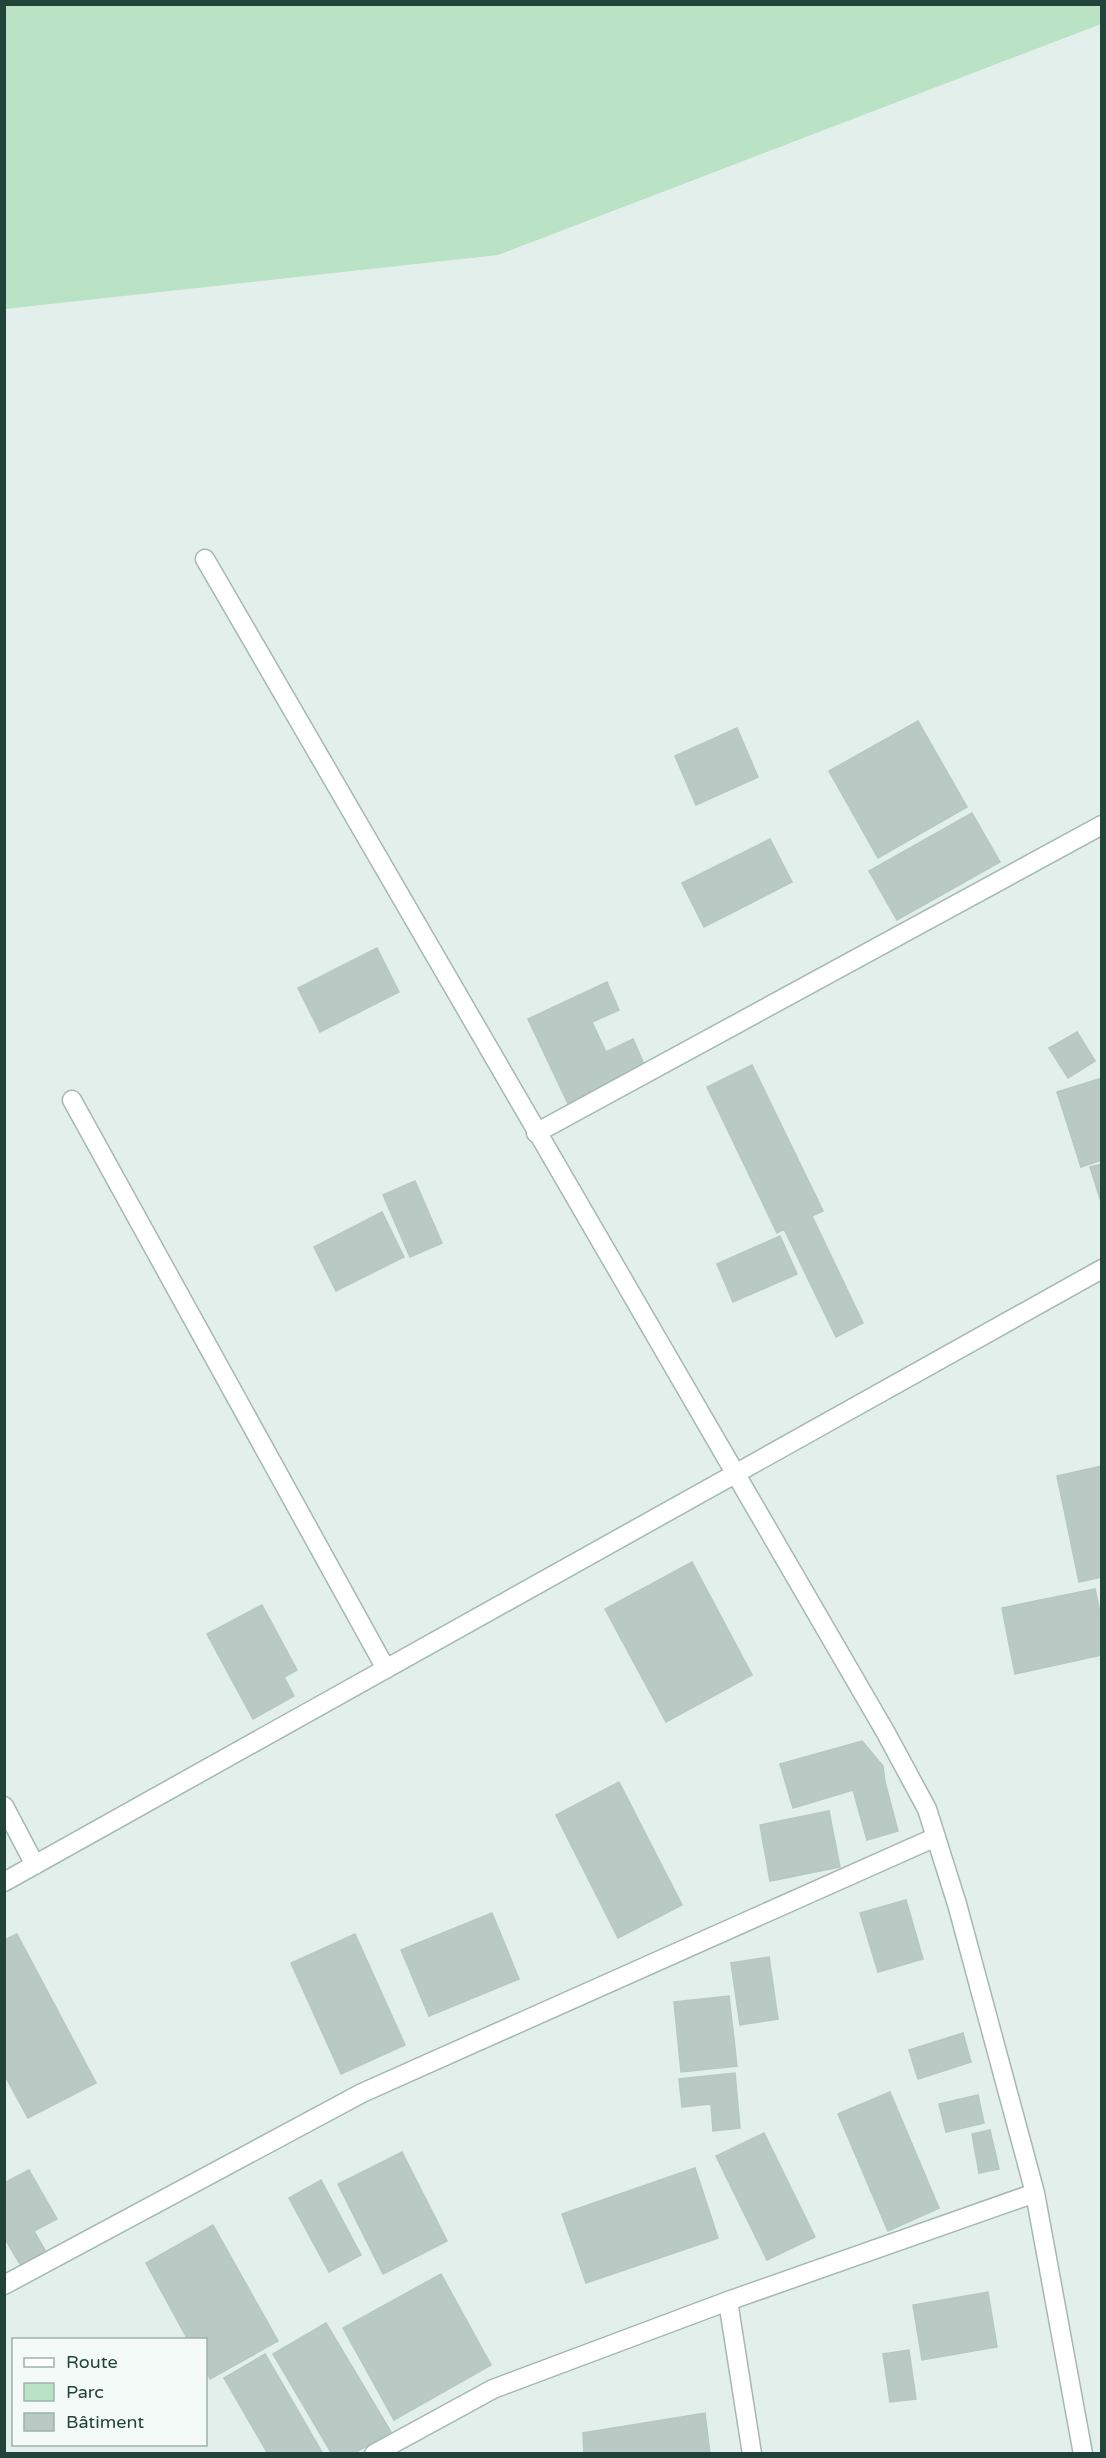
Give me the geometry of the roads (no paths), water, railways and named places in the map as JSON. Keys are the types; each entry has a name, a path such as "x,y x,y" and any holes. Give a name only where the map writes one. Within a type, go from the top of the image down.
{"street":[{"path":"205,559 886,1732 927,1809 957,1904 1035,2193 1083,2454"},
{"path":"536,1132 1101,825"},
{"path":"72,1100 386,1669"},
{"path":"4,1882 1101,1269"},
{"path":"4,1806 35,1865"},
{"path":"4,2285 362,2093 936,1837"},
{"path":"374,2454 493,2389 728,2301 1035,2193"},
{"path":"728,2301 752,2454"}]}
